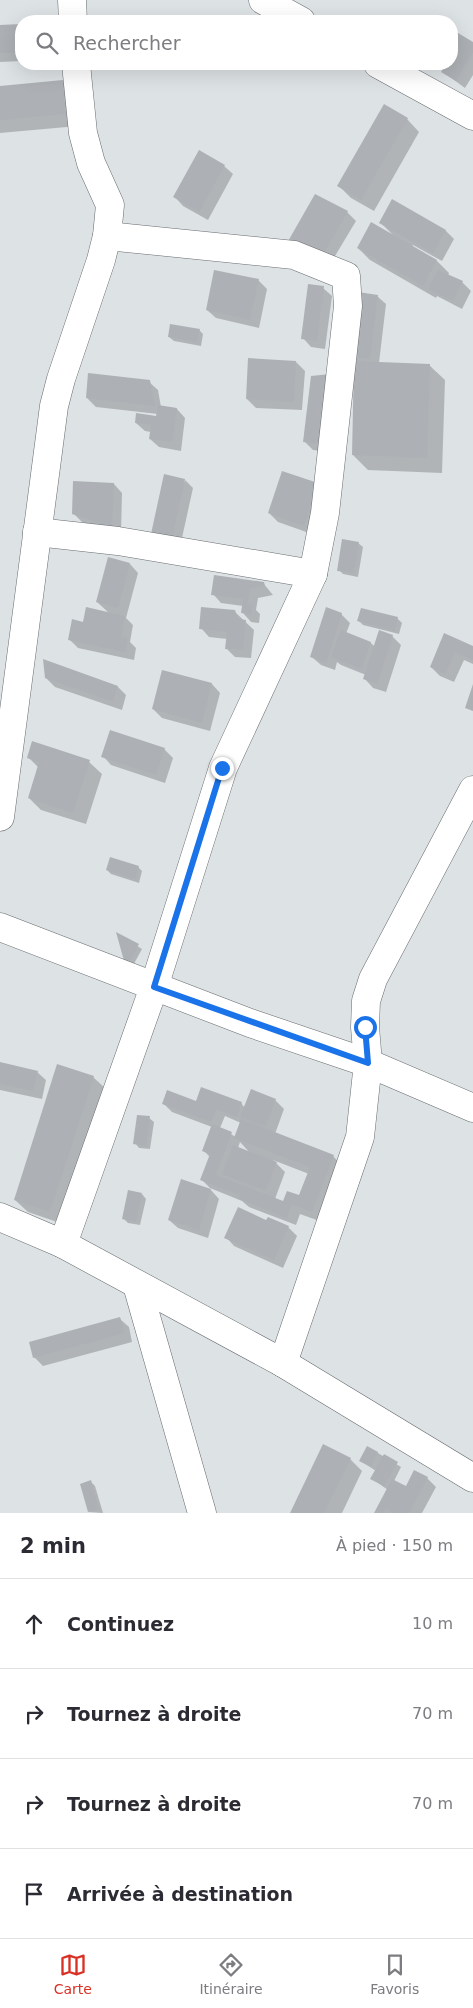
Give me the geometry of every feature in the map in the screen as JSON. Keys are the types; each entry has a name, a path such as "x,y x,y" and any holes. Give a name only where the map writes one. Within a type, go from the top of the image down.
{"street":[{"path":"72,0 73,15"},
{"path":"263,0 290,15"},
{"path":"0,817 54,406 107,236 110,205 91,163 83,133 77,70"},
{"path":"389,70 473,116"},
{"path":"63,1244 154,987 222,768 313,574 325,513 348,306 346,276 294,255 107,236"},
{"path":"37,532 118,541 313,574"},
{"path":"283,1363 360,1138 368,1063 365,1027 366,1001 372,979 473,790"},
{"path":"0,927 154,987 368,1063 473,1108"},
{"path":"0,1217 63,1244 283,1363 473,1478"},
{"path":"137,1284 202,1513"}],"building":[{"path":"15,24 15,53 0,53 0,25"},
{"path":"458,33 473,42 473,52 456,81 441,72 442,70 458,70"},
{"path":"63,80 66,114 0,120 0,86"},
{"path":"384,104 408,118 361,200 337,186"},
{"path":"199,150 225,165 199,212 173,197"},
{"path":"315,194 348,211 324,253 287,243"},
{"path":"392,199 446,230 433,253 379,223"},
{"path":"371,222 437,260 423,286 357,248"},
{"path":"214,270 259,279 250,320 206,310"},
{"path":"438,270 463,281 453,301 428,289"},
{"path":"308,284 324,286 317,341 301,339"},
{"path":"358,292 378,295 370,359 350,357"},
{"path":"170,324 200,329 197,342 168,337"},
{"path":"248,358 296,361 294,402 246,399"},
{"path":"354,361 430,364 427,458 352,455"},
{"path":"88,373 150,380 155,406 86,398"},
{"path":"330,374 321,444 303,442 311,376"},
{"path":"158,405 177,408 172,442 149,439 151,425 135,423 136,413 156,416"},
{"path":"282,471 318,483 304,526 268,513"},
{"path":"164,474 185,479 172,539 151,534"},
{"path":"73,481 114,483 112,527 72,514"},
{"path":"342,539 359,542 354,573 337,571"},
{"path":"108,557 130,563 118,608 96,602"},
{"path":"214,575 264,582 265,586 250,589 247,606 252,604 251,614 241,613 243,599 211,595"},
{"path":"86,607 125,616 121,637 128,638 125,652 68,640 72,619 83,622"},
{"path":"201,607 235,610 238,619 246,620 243,650 225,649 227,632 199,629"},
{"path":"326,607 342,613 326,663 310,657"},
{"path":"361,608 398,617 395,631 357,621"},
{"path":"341,630 371,642 362,669 331,657"},
{"path":"379,630 393,635 377,684 363,679"},
{"path":"444,633 473,646 473,660 455,652 445,674 430,667"},
{"path":"43,659 118,686 113,702 45,678"},
{"path":"162,670 212,683 202,723 152,709"},
{"path":"473,684 473,711 465,708"},
{"path":"110,730 165,748 156,775 101,757"},
{"path":"32,741 90,760 73,813 28,798 39,762 27,758"},
{"path":"110,857 139,866 135,879 106,870"},
{"path":"116,932 139,944 126,968"},
{"path":"0,1062 38,1071 33,1091 0,1084"},
{"path":"57,1064 94,1076 50,1212 14,1200"},
{"path":"201,1087 242,1102 237,1117 216,1109 211,1122 162,1104 167,1090 196,1101"},
{"path":"251,1089 276,1099 266,1127 240,1117"},
{"path":"137,1115 150,1116 146,1146 133,1144"},
{"path":"241,1119 334,1155 312,1212 292,1204 287,1218 239,1199 240,1195 200,1180 210,1154 202,1151 212,1124 232,1132 216,1175 283,1201 287,1191 299,1195 310,1167 234,1138"},
{"path":"233,1145 277,1162 266,1191 222,1174"},
{"path":"181,1179 211,1189 199,1230 168,1220"},
{"path":"128,1190 142,1193 136,1222 122,1219"},
{"path":"238,1207 266,1220 268,1217 289,1226 274,1260 224,1238"},
{"path":"120,1317 125,1333 33,1358 29,1342"},
{"path":"323,1444 351,1458 324,1513 290,1513"},
{"path":"367,1446 378,1452 371,1467 359,1461"},
{"path":"384,1454 398,1462 384,1486 370,1479"},
{"path":"414,1470 428,1477 409,1513 390,1513 391,1511 385,1508 383,1513 374,1513 392,1479 406,1486"},
{"path":"91,1480 99,1509 88,1512 80,1484"}],"route":[{"path":"222,768 154,987 250,1023 368,1063 365,1027"}]}
